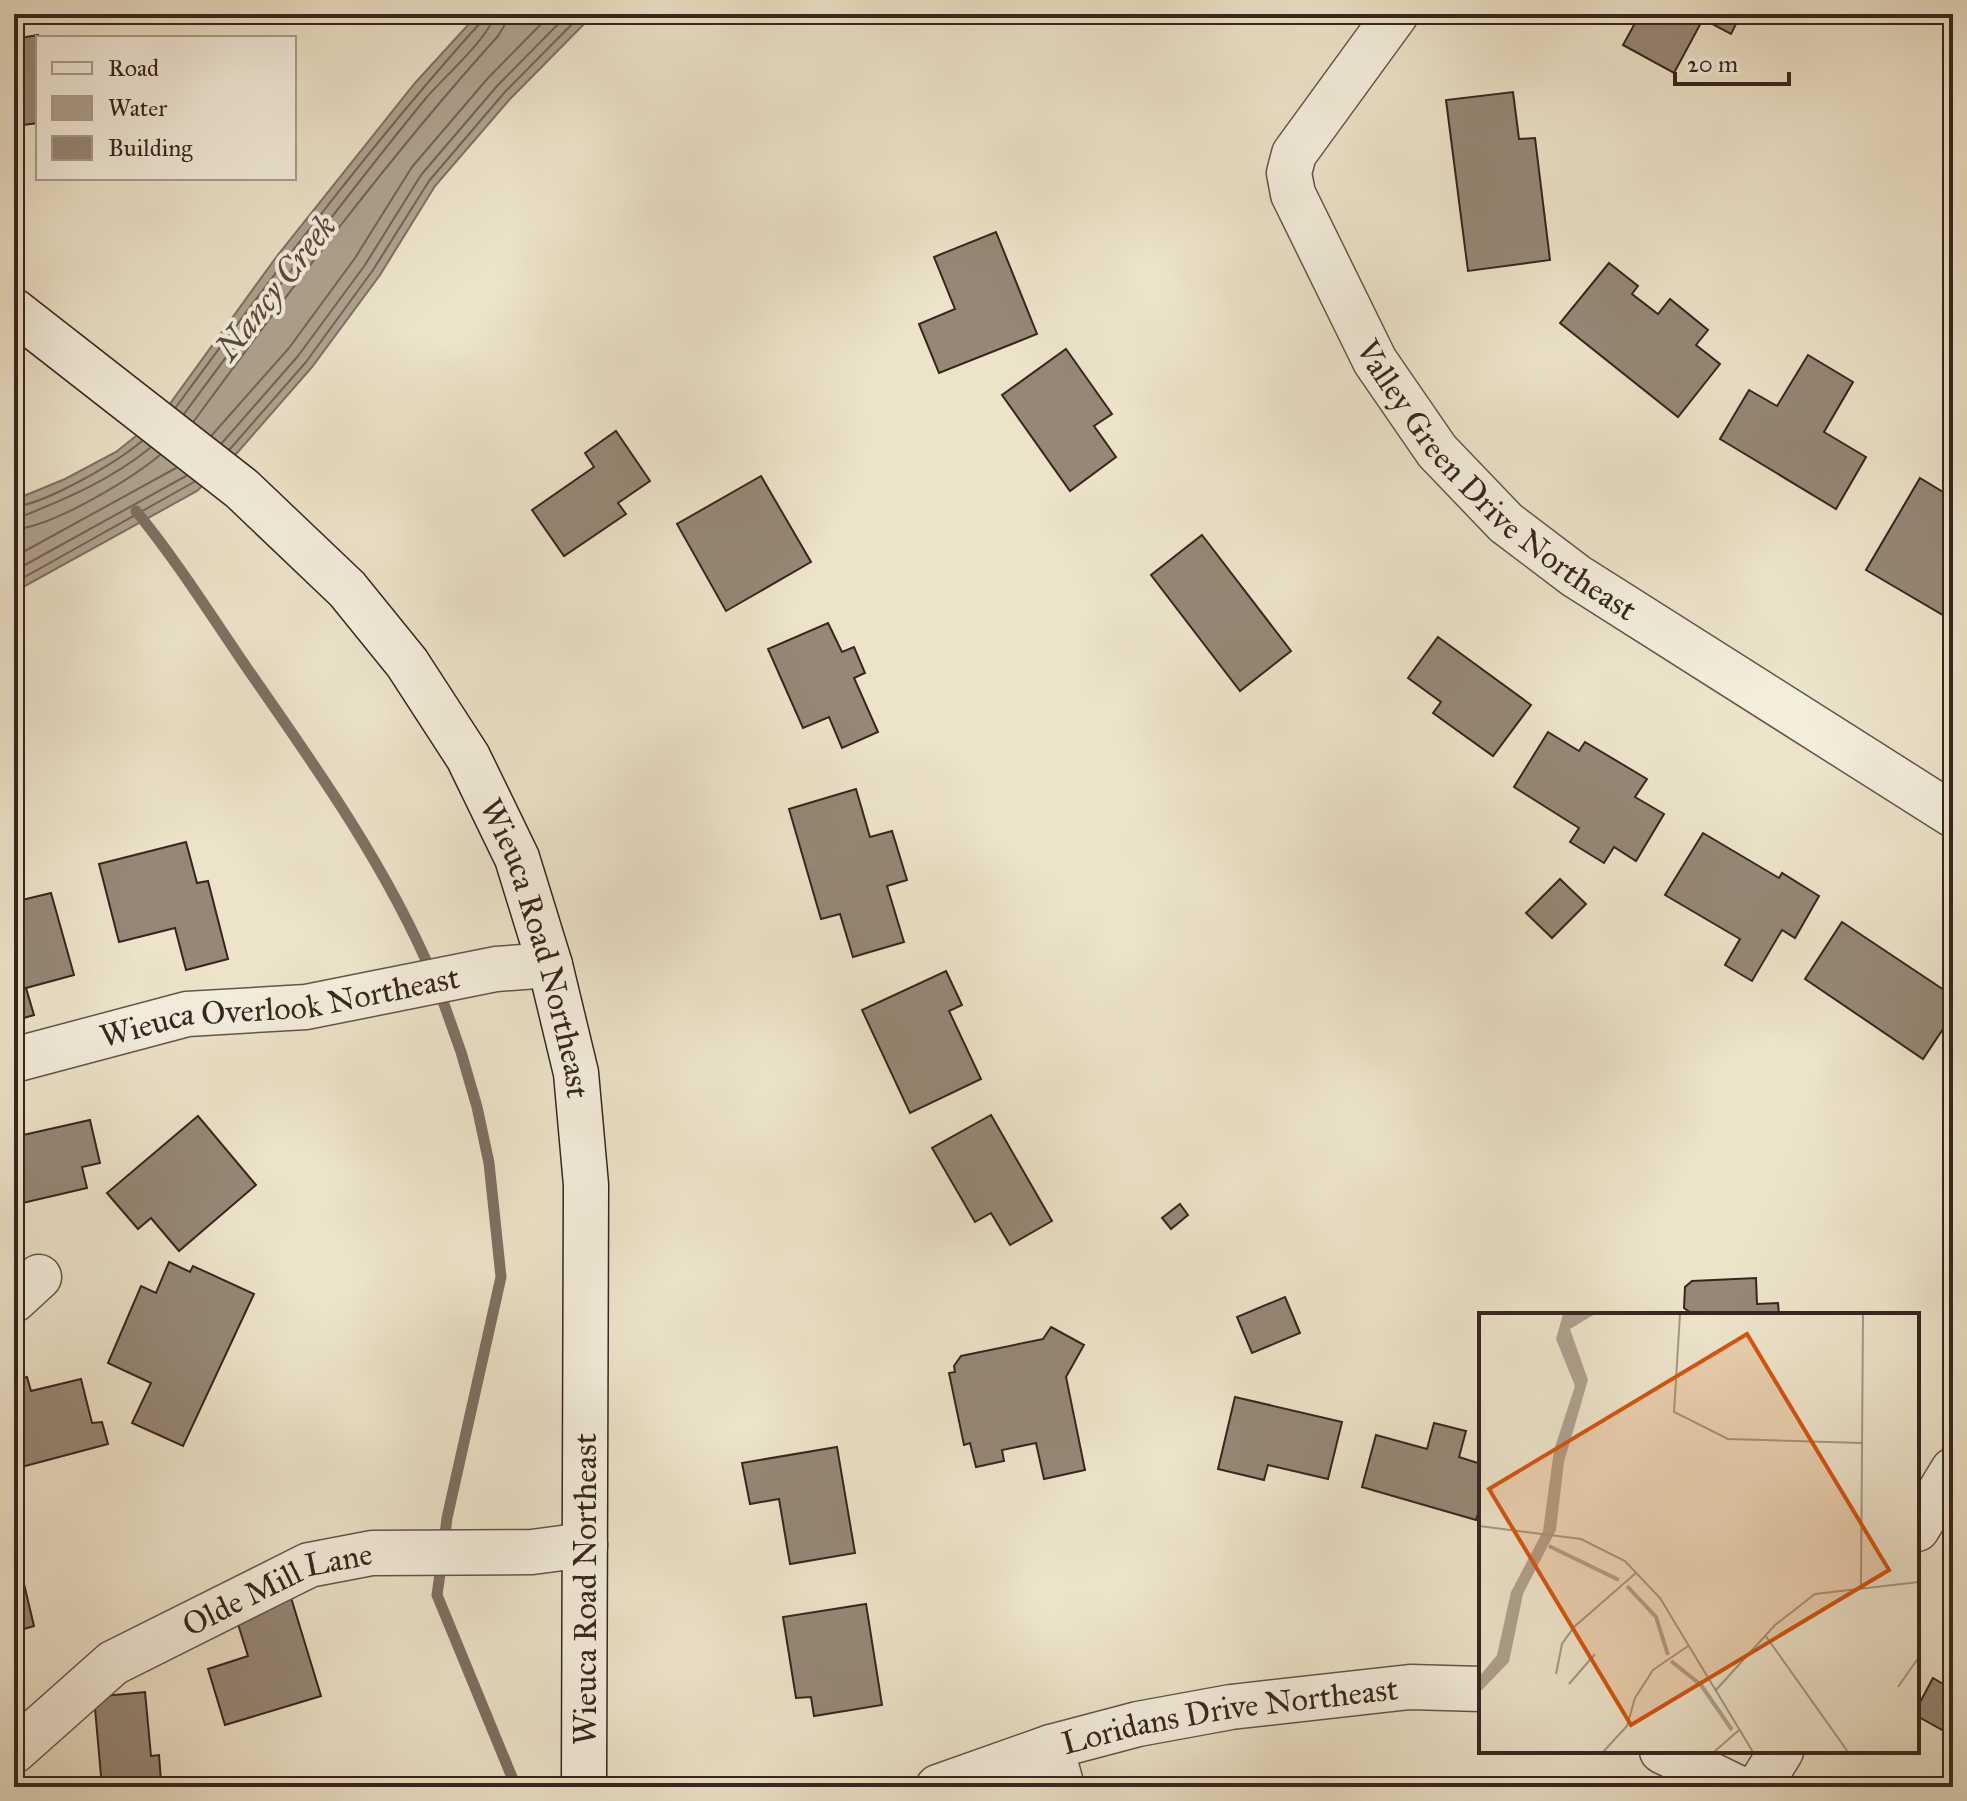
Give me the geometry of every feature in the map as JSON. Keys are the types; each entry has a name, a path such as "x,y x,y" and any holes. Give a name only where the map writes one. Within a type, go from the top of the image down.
{"street":[{"name":"Valley Green Drive Northeast","path":"1396,14 1294,154 1289,173 1293,194 1375,361 1437,451 1506,523 1576,576 1953,815"},
{"name":"Wieuca Road Northeast","path":"14,311 242,489 347,589 407,663 468,757 517,858 550,965 576,1073 586,1185 584,1787"},
{"name":"Wieuca Overlook Northeast","path":"14,1060 187,1014 319,1005 496,969 550,965"},
{"path":"1919,1526 1953,1470"},
{"name":"Olde Mill Lane","path":"14,1751 113,1663 309,1565 372,1553 532,1552 585,1545"},
{"name":"Loridans Drive Northeast","path":"938,1787 1056,1767 1138,1724 1231,1707 1410,1687 1479,1689"},
{"path":"1666,1753 1736,1787"},
{"path":"1759,1787 1780,1753"}],"water":[{"name":"Nancy Creek","path":"478,14 594,14 510,99 435,186 380,275 312,367 237,453 197,491 14,592 14,500 65,479 116,452 161,416 277,256 415,83"}],"building":[{"path":"1640,14 1741,14 1731,34 1703,19 1674,73 1623,45"},
{"path":"38,35 36,123 14,126 14,39"},
{"path":"1513,92 1519,139 1535,138 1550,260 1468,271 1446,100"},
{"path":"996,232 1037,334 939,373 919,324 955,309 934,257"},
{"path":"1609,263 1638,286 1632,294 1658,314 1670,299 1708,330 1696,345 1720,364 1678,417 1560,323"},
{"path":"1066,349 1112,414 1094,426 1116,457 1070,491 1002,395"},
{"path":"1808,355 1853,382 1824,432 1866,457 1836,509 1720,439 1749,390 1777,406"},
{"path":"616,431 650,481 618,503 626,514 564,556 532,510 594,467 585,453"},
{"path":"761,476 811,562 726,611 677,524"},
{"path":"1920,478 1953,498 1953,525 1950,531 1953,532 1953,621 1866,570"},
{"path":"1202,535 1291,651 1240,691 1151,575"},
{"path":"828,623 842,652 854,647 865,673 854,678 878,732 842,748 829,717 803,728 768,649"},
{"path":"1438,637 1531,705 1493,756 1433,713 1441,702 1408,678"},
{"path":"1548,732 1579,751 1585,742 1647,779 1635,797 1664,814 1636,861 1614,847 1604,863 1570,842 1579,828 1514,787"},
{"path":"856,789 870,837 892,831 907,880 887,886 904,942 853,957 840,914 821,919 789,809"},
{"path":"1703,833 1779,878 1782,873 1819,896 1795,938 1782,930 1752,981 1725,965 1740,939 1665,895"},
{"path":"186,842 197,883 208,881 228,959 186,970 175,928 119,942 99,864"},
{"path":"1560,879 1586,904 1552,938 1526,913"},
{"path":"19,890 22,900 51,893 74,975 26,988 34,1015 14,1021 14,892"},
{"path":"1842,922 1953,996 1953,1014 1923,1059 1805,979"},
{"path":"946,971 962,1005 949,1011 981,1079 910,1113 862,1010"},
{"path":"991,1115 1052,1221 1010,1245 991,1213 975,1222 932,1148"},
{"path":"198,1116 256,1185 179,1251 151,1218 138,1229 107,1193"},
{"path":"90,1120 100,1163 82,1167 87,1188 14,1205 14,1137"},
{"path":"1180,1204 1188,1215 1171,1229 1162,1218"},
{"path":"169,1262 190,1272 193,1266 254,1294 183,1446 132,1423 151,1383 108,1363 141,1286 156,1293"},
{"path":"1756,1278 1757,1304 1778,1303 1779,1313 1691,1313 1684,1308 1685,1287 1692,1281"},
{"path":"1285,1297 1300,1333 1252,1353 1237,1317"},
{"path":"1051,1327 1084,1345 1066,1377 1085,1470 1044,1479 1036,1443 1002,1450 1004,1461 976,1467 970,1443 964,1445 949,1373 955,1372 954,1366 961,1356 1043,1339"},
{"path":"27,1377 31,1391 81,1379 92,1423 102,1422 108,1444 14,1469 14,1381"},
{"path":"1235,1397 1342,1422 1328,1479 1268,1465 1264,1480 1218,1469"},
{"path":"1434,1423 1466,1431 1459,1457 1479,1463 1479,1510 1476,1520 1362,1487 1376,1435 1427,1449"},
{"path":"837,1447 855,1553 790,1564 779,1499 750,1504 742,1463"},
{"path":"24,1584 34,1626 14,1632 14,1587"},
{"path":"289,1591 321,1696 225,1725 208,1669 248,1656 233,1608"},
{"path":"866,1604 882,1705 814,1716 811,1697 796,1698 783,1617"},
{"path":"1933,1678 1950,1688 1953,1683 1953,1736 1919,1717 1919,1704"},
{"path":"145,1692 151,1756 159,1755 161,1781 175,1780 176,1787 102,1787 94,1697"}],"waterway":[{"path":"136,511 194,590 348,818 372,856 432,974"},
{"path":"439,990 477,1107 489,1163 501,1277 444,1543"},
{"path":"442,1560 437,1595 516,1787"}]}
